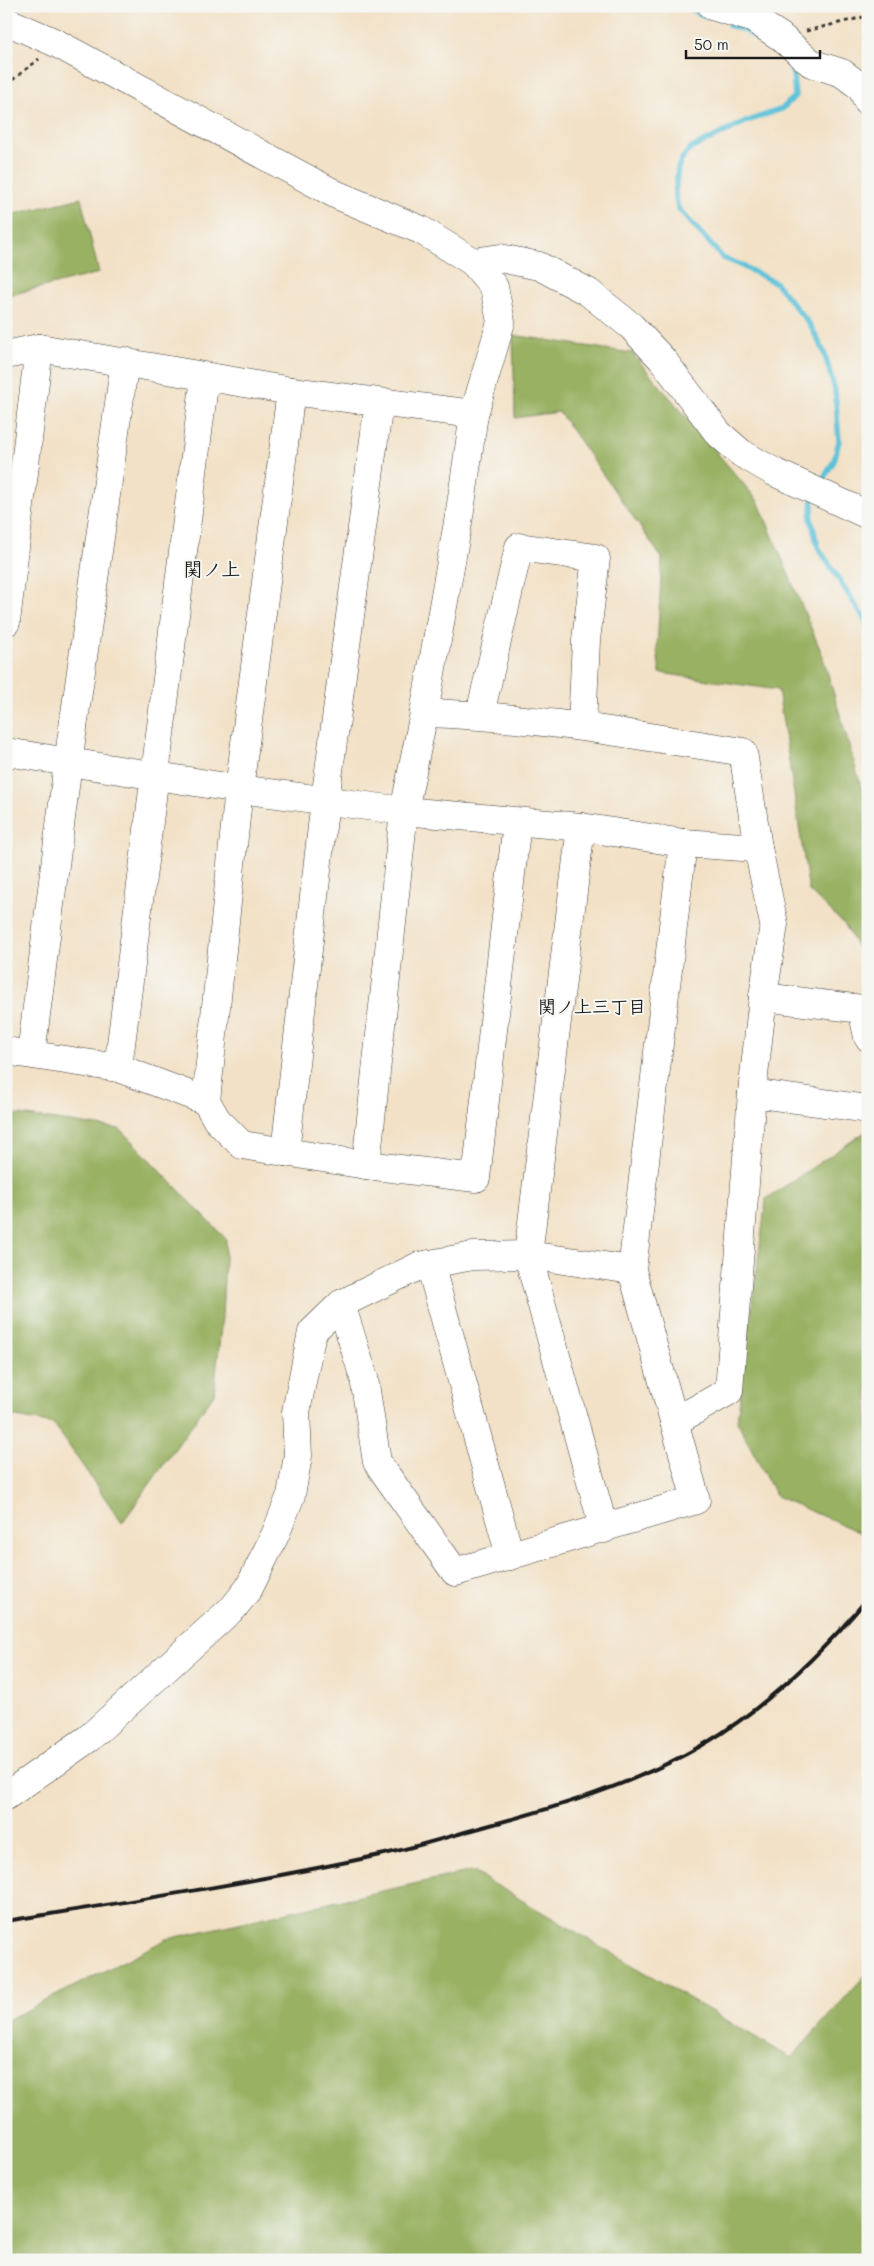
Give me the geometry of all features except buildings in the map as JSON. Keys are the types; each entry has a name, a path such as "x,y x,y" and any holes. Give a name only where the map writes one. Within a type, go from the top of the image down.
{"street":[{"path":"712,6 752,18 781,37 811,63 842,73 861,87 868,102"},
{"path":"6,21 54,42 337,195 421,230 473,262 494,287 501,322 474,414 460,511 424,713 404,811 366,1165"},
{"path":"473,262 500,258 539,266 588,292 631,326 662,359 718,433 741,453 868,515"},
{"path":"6,355 39,348 125,361 205,377 291,391 474,414"},
{"path":"6,622 39,348"},
{"path":"125,361 68,762 19,1052 118,1068 206,1101"},
{"path":"118,1068 205,377"},
{"path":"291,391 239,789 206,1101 217,1120 242,1146 366,1165 476,1178 517,822"},
{"path":"285,1152 325,800 379,403"},
{"path":"480,714 518,547 596,558 586,640 582,726"},
{"path":"424,713 480,714 582,726 743,752 758,848 774,924 752,1092 729,1391 674,1422"},
{"path":"6,752 239,789 404,811 581,827 683,842 758,848"},
{"path":"581,827 528,1255 604,1529"},
{"path":"341,1304 364,1378 377,1462 455,1572 696,1500 632,1270 683,842"},
{"path":"763,997 862,1010 868,1037"},
{"path":"752,1092 868,1109"},
{"path":"6,1796 89,1738 234,1607 249,1588 276,1533 291,1494 298,1456 296,1412 312,1332 341,1304 419,1266 473,1256 528,1255 632,1270"},
{"path":"430,1264 510,1556"}],"path":[{"path":"781,37 868,16"},
{"path":"6,85 35,63 54,42"}],"green space":[{"path":"81,198 99,273 6,296 6,216"},
{"path":"513,335 632,353 758,501 822,654 868,810 868,967 845,925 809,891 778,690 660,673 657,649 662,558 559,412 515,418"},
{"path":"6,1113 120,1129 226,1239 222,1317 214,1394 122,1523 54,1424 6,1415"},
{"path":"868,1130 868,1536 776,1496 737,1421 766,1199"},
{"path":"472,1871 791,2058 868,1972 868,2260 6,2260 6,2021 167,1939"}],"waterway":[{"path":"686,6 706,17"},
{"path":"729,25 746,31 778,51"},
{"path":"786,56 793,74 795,96 782,109 745,122 690,149 678,168 675,193 678,208 723,258 776,283 810,325 824,352 835,390 839,441 834,461 820,484"},
{"path":"813,499 811,519 818,547 867,623 868,629"}],"railway":[{"path":"6,1921 240,1882 380,1855 535,1813 594,1794 679,1758 729,1728 773,1695 793,1677 832,1639 868,1598"}],"district":[{"name":"関ノ上","path":"212,568"},
{"name":"関ノ上三丁目","path":"592,1006"}]}
